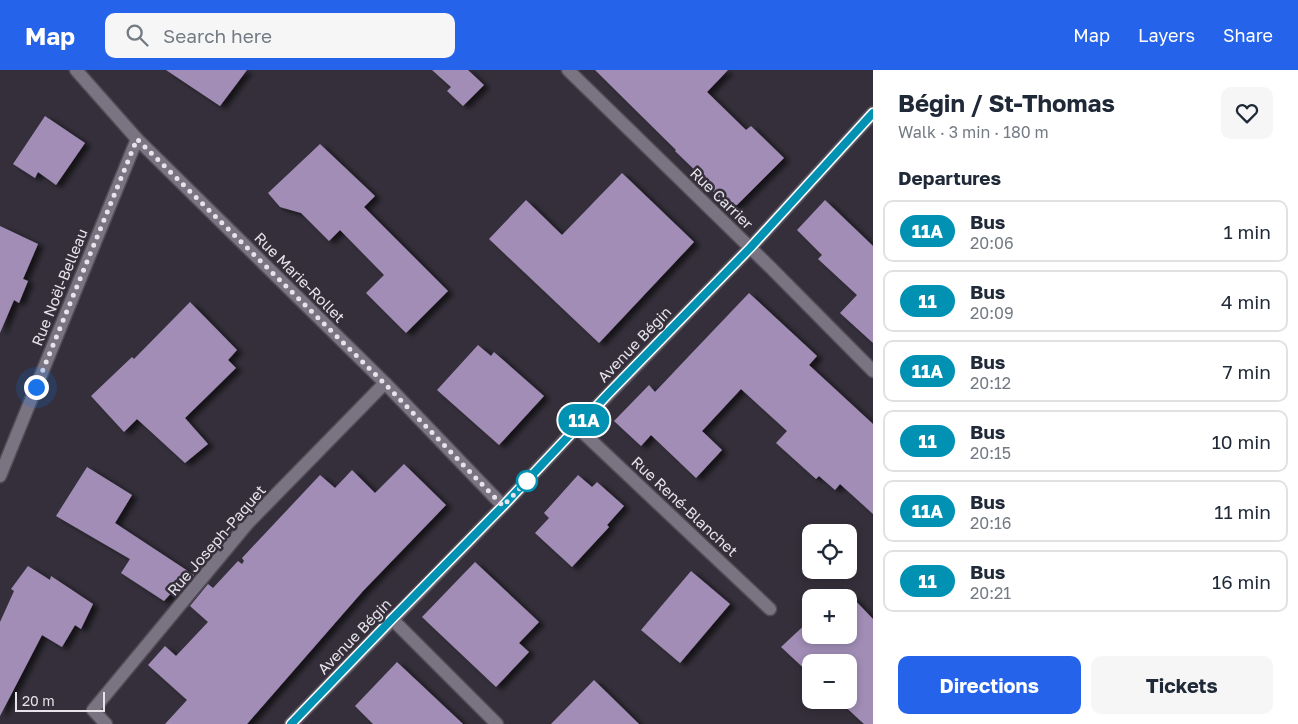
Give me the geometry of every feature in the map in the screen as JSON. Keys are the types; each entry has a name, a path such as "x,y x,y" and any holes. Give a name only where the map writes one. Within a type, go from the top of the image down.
{"street":[{"name":"Rue Marie-Rollet","path":"76,70 137,139 385,384 503,506"},
{"name":"Rue Carrier","path":"568,70 873,371"},
{"name":"Avenue Bégin","path":"291,724 750,248 873,113"},
{"name":"Rue Noël-Belleau","path":"0,476 137,139"},
{"name":"Rue Joseph-Paquet","path":"106,724 93,710 248,523 385,384"},
{"name":"Rue René-Blanchet","path":"577,427 770,609"},
{"path":"392,619 497,724"}],"building":[{"path":"166,70 247,70 220,106"},
{"path":"432,70 468,70 484,85 463,106 447,91 451,87"},
{"path":"595,70 728,70 707,92 746,130 751,126 784,158 737,205 727,206 699,178 701,176 676,150"},
{"path":"45,116 85,143 56,185 38,172 35,178 13,164"},
{"path":"320,144 375,196 364,207 448,291 406,333 366,293 384,275 340,230 329,241 301,213 280,207 268,193"},
{"path":"622,173 694,242 599,343 489,239 526,200 562,235"},
{"path":"825,200 873,246 873,343 840,313 857,295 818,259 822,255 797,230"},
{"path":"0,226 38,244 23,279 28,281 19,303 14,300 0,333"},
{"path":"749,293 817,356 809,365 873,424 873,514 840,484 835,490 819,476 816,479 776,443 787,431 741,389 702,431 722,450 696,478 651,435 641,446 614,421 649,385 655,392"},
{"path":"190,302 237,350 228,360 236,368 185,418 208,444 185,463 137,419 124,432 91,396 132,357 134,359"},
{"path":"478,345 491,356 494,352 544,396 499,445 437,390"},
{"path":"404,464 446,505 363,591 247,724 165,724 187,700 148,665 165,646 176,656 208,622 190,606 208,584 213,588 238,561 242,564 244,561 242,558 320,475 335,488 352,470 375,493"},
{"path":"87,467 132,495 115,523 194,575 178,594 174,590 164,601 121,573 130,559 56,516"},
{"path":"578,475 592,487 597,482 624,506 607,525 609,527 572,567 535,533 549,518 544,513"},
{"path":"475,562 539,622 519,643 529,652 496,687 422,617"},
{"path":"28,566 50,580 51,576 93,604 81,629 75,625 62,647 42,635 0,716 0,622 14,591 11,589"},
{"path":"691,571 730,604 680,663 641,630"},
{"path":"857,602 873,619 873,724 864,724 848,709 857,709 857,654 802,654 802,667 781,647 802,627 802,644 857,644"},
{"path":"397,662 463,724 373,724 355,706"},
{"path":"594,680 639,724 551,724"}],"bus line":[{"name":"11A","path":"291,724 750,248 873,113"}],"route":[{"path":"36,387 137,139 385,384 503,506 527,481"}]}
